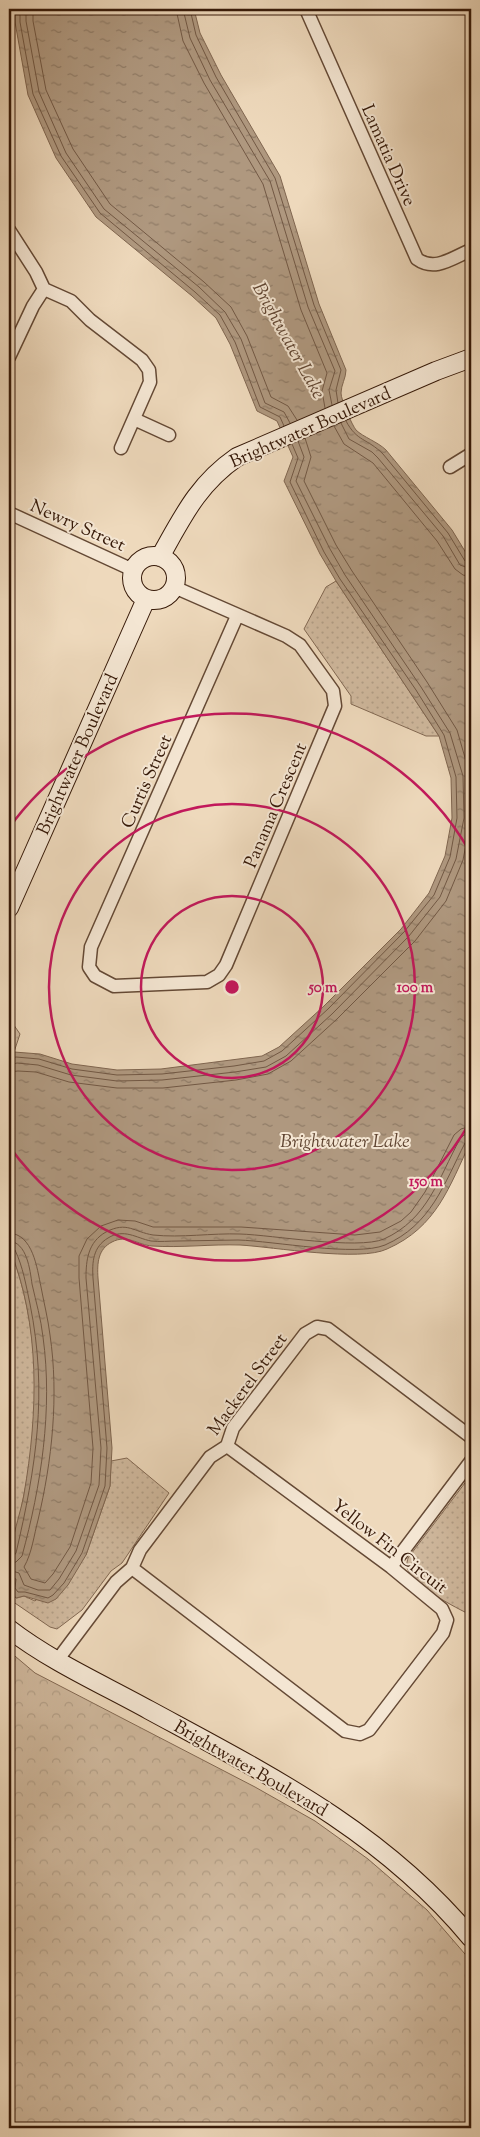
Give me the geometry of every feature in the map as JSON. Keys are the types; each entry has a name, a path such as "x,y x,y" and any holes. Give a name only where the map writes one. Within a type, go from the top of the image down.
{"street":[{"name":"Lamatia Drive","path":"306,9 417,259 425,265 434,266 471,250"},
{"path":"9,230 36,272 44,289 71,301 90,320 142,360 149,370 150,382 120,448"},
{"path":"9,358 33,306 44,289"},
{"name":"Brightwater Boulevard","path":"160,557 198,493 218,470 237,456 471,358"},
{"path":"134,418 169,435"},
{"path":"450,467 471,454"},
{"name":"Newry Street","path":"9,513 133,570"},
{"path":"148,556 160,557 167,560 175,571 174,587 166,597 160,600 146,600 140,596 133,586 131,580 133,570 142,559 148,556"},
{"name":"Panama Crescent","path":"89,960 89,967 95,976 114,986 207,982 218,975 226,965 278,846 335,706 333,692 300,645 286,636 174,587"},
{"name":"Brightwater Boulevard","path":"9,908 146,600"},
{"name":"Curtis Street","path":"89,960 95,938 237,616"},
{"name":"Mackerel Street","path":"56,1662 116,1582 132,1568 140,1550 210,1458 227,1446 233,1428 304,1334 317,1327 328,1329 471,1437"},
{"name":"Yellow Fin Circuit","path":"132,1568 345,1731 360,1734 369,1730 443,1633 446,1620 442,1609 392,1567 227,1446"},
{"path":"392,1567 471,1461"},
{"name":"Brightwater Boulevard","path":"9,1629 56,1662 148,1709 327,1810 373,1842 423,1885 471,1938"}],"green space":[{"path":"336,581 439,736 426,736 351,704 351,696 304,629 326,587"},
{"path":"9,1018 20,1034 14,1052 9,1054"},
{"path":"9,1247 24,1294 29,1318 35,1368 35,1393 28,1473 9,1562"},
{"path":"127,1458 169,1493 122,1563 111,1571 82,1610 57,1629 50,1627 9,1599 9,1589 16,1598 24,1596 35,1601 86,1555 110,1486 111,1461"},
{"path":"471,1475 471,1615 446,1602 418,1583 407,1566 408,1558"},
{"path":"9,1651 35,1673 255,1787 315,1821 368,1859 427,1910 471,1961 471,2128 9,2128"}],"water":[{"name":"Brightwater Lake","path":"15,9 194,9 200,33 221,75 280,176 319,304 346,370 341,396 352,423 359,433 386,450 452,530 471,561 471,1141 448,1190 430,1217 404,1240 374,1253 316,1253 240,1245 152,1246 128,1239 117,1240 104,1248 99,1257 98,1272 112,1448 110,1486 86,1555 68,1585 56,1599 48,1603 24,1596 16,1598 9,1589 12,1583 9,1575 10,1553 24,1494 29,1463 34,1401 34,1369 27,1307 9,1247 9,1054 14,1052 40,1054 72,1064 117,1070 161,1069 262,1056 279,1047 324,1006 401,929 429,893 445,856 452,818 451,778 439,736 320,554 284,481 293,457 277,421 257,411 230,344 216,318 96,217 56,158 28,95 15,22"}]}
